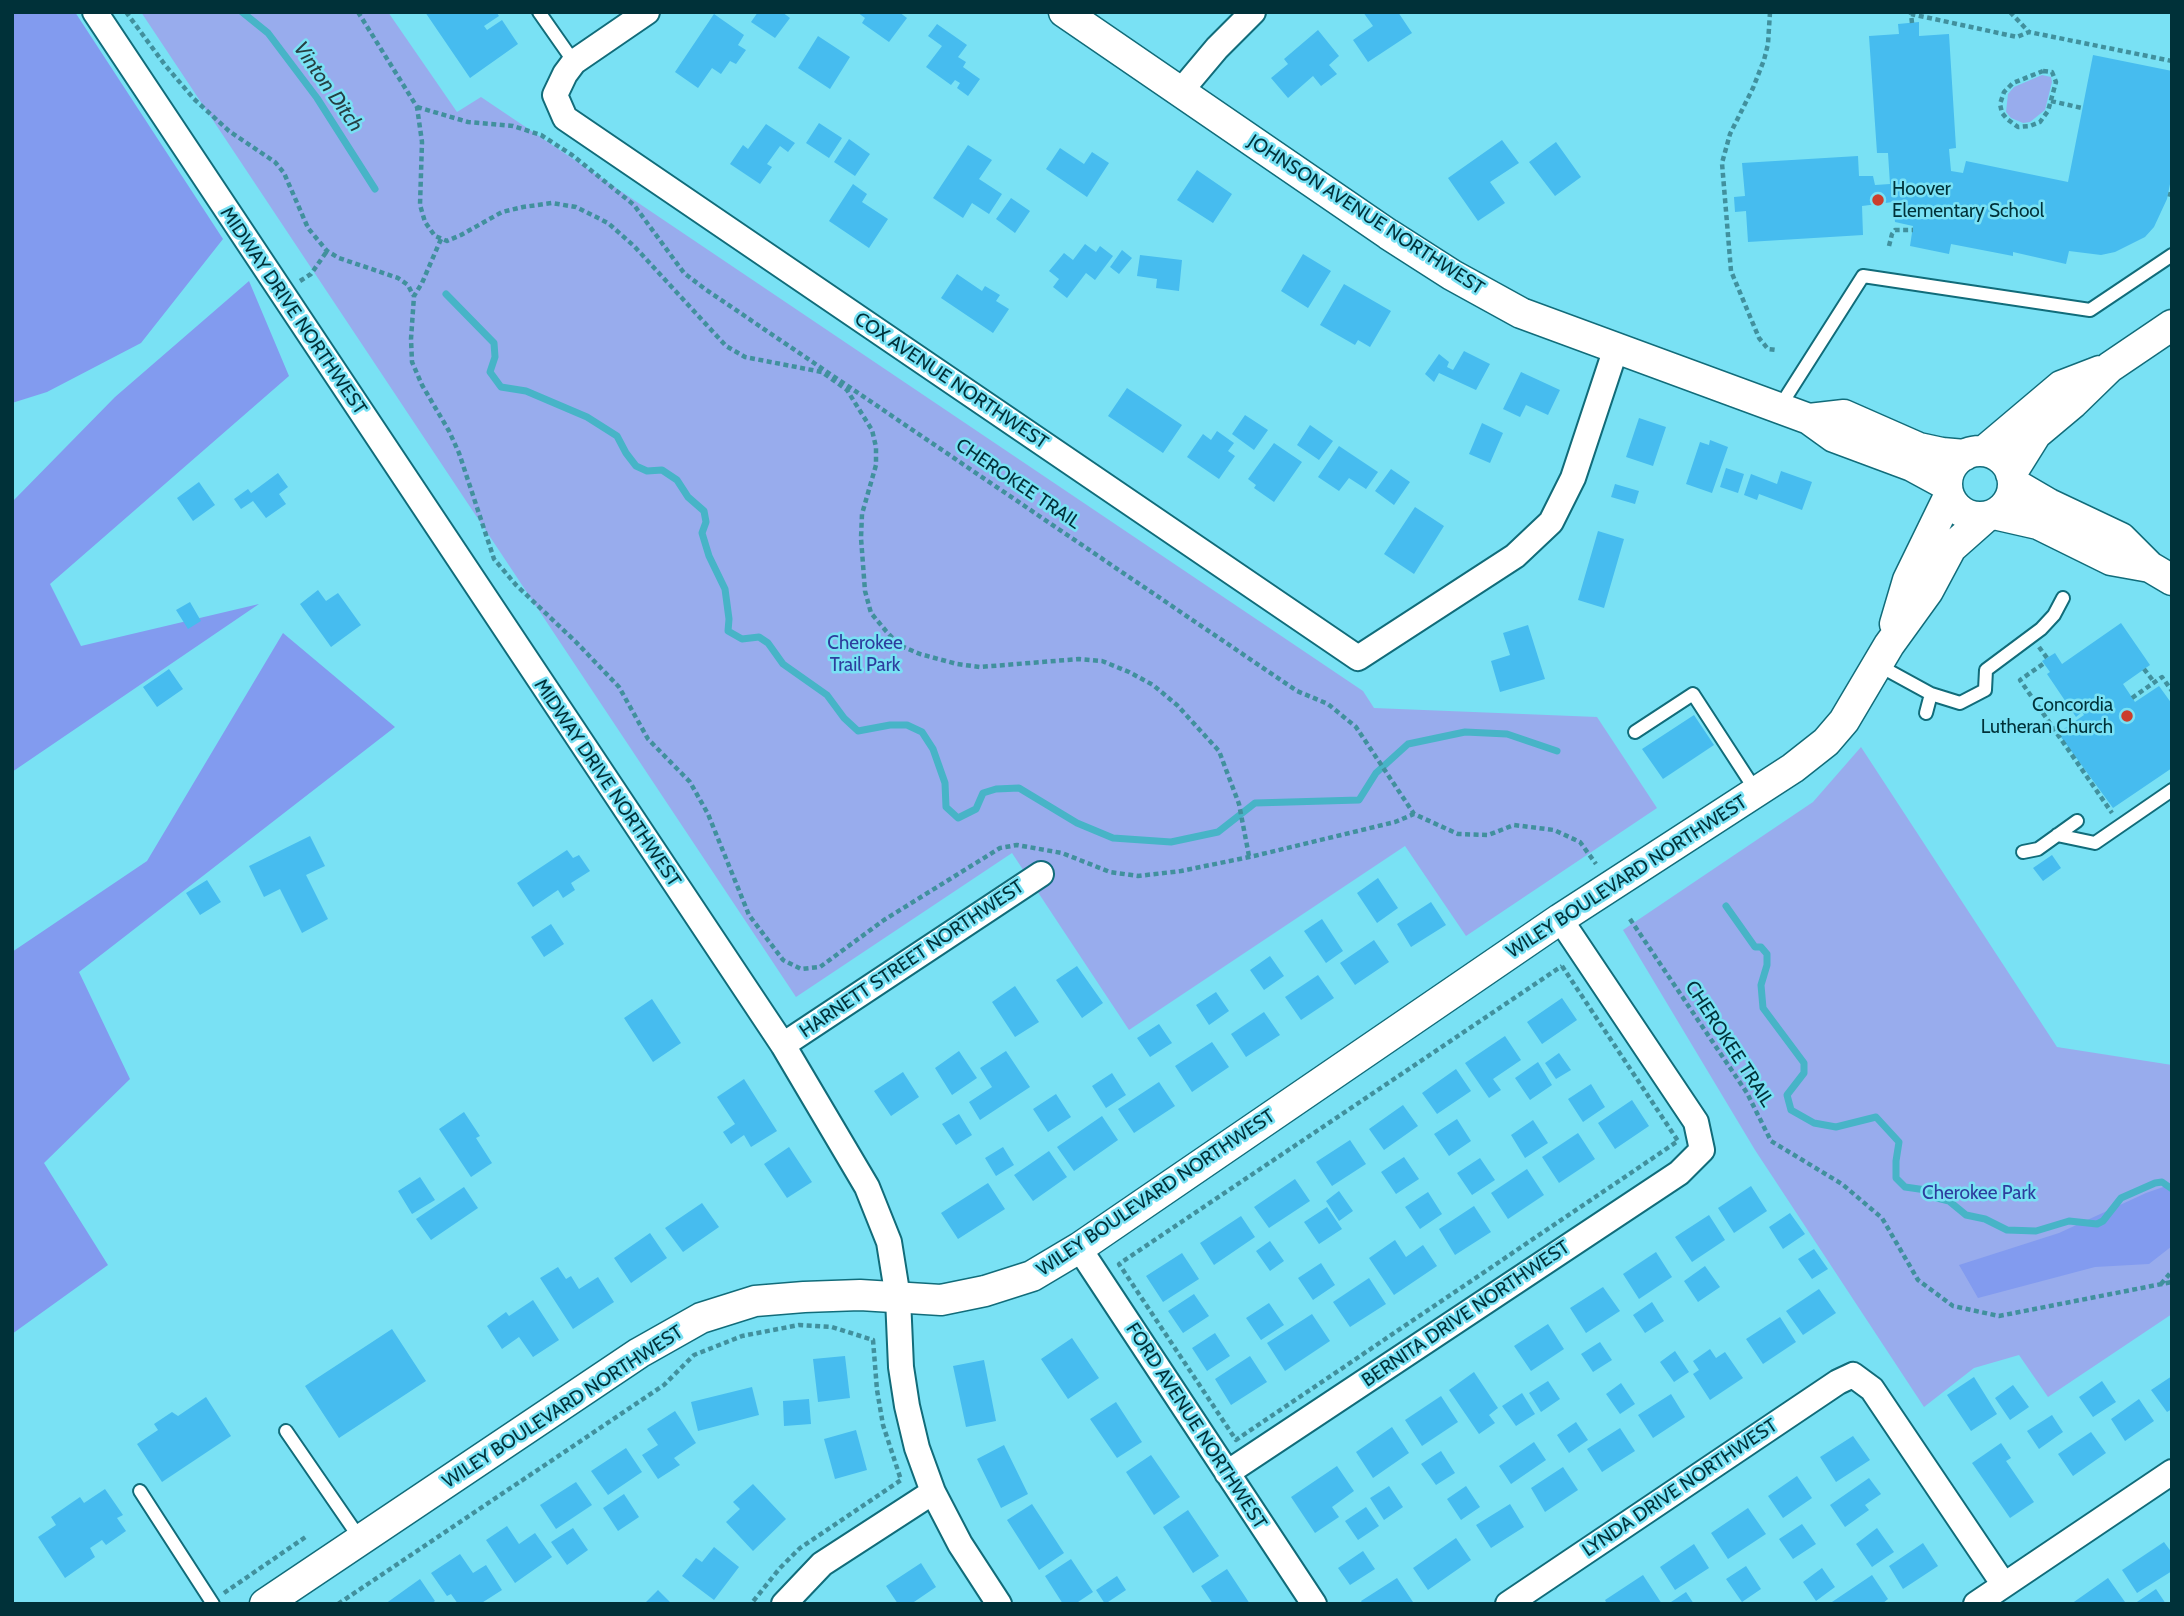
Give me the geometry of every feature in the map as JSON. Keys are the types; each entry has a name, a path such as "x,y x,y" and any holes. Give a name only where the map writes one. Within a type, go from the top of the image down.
{"street":[{"name":"MIDWAY DRIVE NORTHWEST","path":"95,12 783,1045 866,1187 889,1242 898,1298 901,1367 917,1448 933,1492 960,1544 999,1604"},
{"path":"574,62 647,12"},
{"name":"JOHNSON AVENUE NORTHWEST","path":"1064,12 1451,275 1521,313 1809,419 1834,437 1912,466 1948,491"},
{"path":"1180,93 1217,48 1253,12"},
{"name":"COX AVENUE NORTHWEST","path":"574,62 555,95 565,118 1358,658 1515,556 1551,522 1573,478 1616,348"},
{"path":"1990,515 2008,501 2012,479 2036,435 2110,367 2172,326"},
{"path":"2110,367 2061,386 1974,453 1951,467 1948,491 1959,510 1967,515 1990,515 2038,524 2111,560 2161,573"},
{"name":"JOHNSON AVENUE NORTHWEST","path":"1809,419 1844,415 1919,448 1942,453 1974,453"},
{"path":"1974,453 2000,458 2012,479 2049,504 2121,538 2161,573"},
{"name":"WILEY BOULEVARD NORTHWEST","path":"1883,655 1908,580 1948,491"},
{"name":"WILEY BOULEVARD NORTHWEST","path":"265,1604 639,1353 701,1318 755,1301 859,1295 941,1300 985,1291 1032,1276 1079,1248 1560,919 1826,742 1844,721 1883,655 1928,591 1951,548 1990,515"},
{"name":"HARNETT STREET NORTHWEST","path":"783,1045 1041,874"},
{"name":"BERNITA DRIVE NORTHWEST","path":"1227,1473 1679,1173 1702,1150 1696,1122 1560,919"},
{"name":"FORD AVENUE NORTHWEST","path":"1079,1248 1314,1604"},
{"name":"LYNDA DRIVE NORTHWEST","path":"1508,1604 1838,1382 1853,1376 1872,1389 2004,1585"},
{"path":"1976,1604 2172,1472"},
{"path":"784,1604 822,1564 933,1492"}],"lane":[{"path":"540,12 574,62"},
{"path":"1779,408 1863,276 2090,310 2172,255"},
{"path":"1883,655 1931,694 1960,703 1984,690 1986,670 2041,629 2063,598"},
{"path":"1635,732 1693,694 1756,791"},
{"path":"1926,713 1931,694"},
{"path":"2057,835 2095,843 2172,790"},
{"path":"2023,852 2038,849 2077,821"},
{"path":"286,1430 361,1539"},
{"path":"140,1491 212,1602"}],"path":[{"path":"126,12 194,99 229,131 275,162 284,173 308,228 327,251 339,258 398,278 408,285 414,296"},
{"path":"358,12 417,107 422,142 420,205 425,222 435,236 447,241 502,212 552,203 576,207 608,223 634,246 726,346 744,357 822,372 847,390 872,430 876,465 862,514 865,591 871,613 886,631 899,645 957,664 980,667 1079,659 1102,661 1153,685 1177,705 1219,751 1239,804 1249,856"},
{"path":"1770,12 1764,60 1754,88 1730,134 1722,163 1731,271 1759,338 1768,349 1776,350"},
{"path":"2010,12 2029,32"},
{"path":"1912,23 1911,14 2017,37 2029,32 2172,61"},
{"path":"2043,71 2052,72 2056,82 2051,102 2040,122 2018,127 2002,113 2000,104 2004,92 2013,83 2043,71"},
{"path":"2051,102 2082,108"},
{"name":"CHEROKEE TRAIL","path":"417,107 468,122 513,126 541,135 572,155 634,205 684,273 705,289 1297,691 1328,705 1356,727 1414,814 1458,834 1488,835 1514,825 1554,830 1580,842 1596,864"},
{"path":"1889,246 1895,230 1913,230"},
{"path":"440,239 422,284 414,296 412,362 459,453 494,559 516,585 619,687 648,739 690,782 708,814 749,915 783,960 801,969 820,967 884,920 1000,848 1017,845 1062,853 1110,872 1138,876 1181,871 1249,856 1395,822 1414,814"},
{"path":"281,293 311,274 327,251"},
{"path":"2043,664 2020,680 2116,819"},
{"path":"2144,669 2154,682"},
{"path":"2132,698 2162,677 2172,691"},
{"name":"CHEROKEE TRAIL","path":"1630,919 1747,1093 1771,1141 1842,1184 1882,1218 1918,1280 1953,1306 1999,1316 2172,1282"},
{"path":"1562,966 1678,1141 1236,1440 1119,1264 1562,966"},
{"path":"2161,1284 2172,1271"},
{"path":"338,1604 664,1385 694,1355 742,1336 799,1325 832,1327 873,1340 883,1425 901,1480 800,1548 751,1604"},
{"path":"212,1602 307,1536"}],"green space":[{"name":"Cherokee Trail Park","path":"141,12 388,12 457,112 481,97 1363,691 1374,708 1597,717 1657,808 1466,936 1405,846 1129,1030 1012,853 796,997"},
{"path":"2042,75 2051,77 2052,82 2045,110 2030,122 2023,123 2011,118 2006,112 2008,94 2014,87"},
{"name":"Cherokee Park","path":"1861,747 2057,1047 2172,1065 2172,1314 2048,1397 2019,1355 1974,1368 1924,1407 1755,1150 1623,930 1813,802"}],"shaded area":[{"path":"12,12 75,12 223,239 141,343 47,392 12,403"},
{"path":"249,281 289,376 50,584 81,646 259,604 12,772 12,502 115,397"},
{"path":"283,633 395,727 79,972 130,1079 44,1163 108,1265 12,1334 12,952 147,861"},
{"path":"2172,1184 2172,1246 2149,1264 2095,1267 1978,1298 1959,1265 2059,1233"}],"building":[{"path":"425,12 497,13 499,16 484,26 487,30 502,20 518,44 470,78"},
{"path":"758,12 782,12 790,18 775,38 751,22"},
{"path":"857,12 899,12 907,18 889,42 862,23 865,18"},
{"path":"1363,12 1398,12 1412,33 1368,62 1353,40 1373,26"},
{"path":"714,14 744,35 738,45 746,50 736,64 730,61 721,74 712,68 698,88 675,72"},
{"path":"1919,22 1919,36 1949,34 1956,148 1949,149 1951,171 1963,173 1966,161 2068,182 2093,55 2172,71 2172,174 2167,199 2154,227 2145,237 2115,252 2101,255 2069,251 2066,264 2013,252 2013,256 1951,244 1949,254 1910,246 1913,226 1895,222 1893,202 1862,206 1863,235 1748,242 1746,211 1735,212 1734,197 1745,196 1742,163 1858,156 1859,176 1873,176 1875,185 1890,184 1888,153 1877,153 1869,36 1899,34 1898,24"},
{"path":"937,24 967,45 958,57 966,62 963,67 980,79 968,96 957,88 960,83 955,80 951,85 926,67 942,46 928,36"},
{"path":"1318,30 1339,56 1329,65 1337,74 1321,86 1313,76 1288,98 1271,78 1288,64 1284,59"},
{"path":"818,36 850,57 830,89 798,68"},
{"path":"819,123 842,138 829,158 806,143"},
{"path":"766,124 795,143 788,152 780,146 767,164 772,167 760,184 730,164 743,145 748,149"},
{"path":"849,139 870,154 855,176 834,162"},
{"path":"1502,140 1519,163 1490,182 1505,203 1478,221 1448,178"},
{"path":"1556,142 1581,177 1555,196 1529,162"},
{"path":"968,145 992,160 979,179 1002,194 989,214 972,203 963,218 933,198"},
{"path":"1060,148 1084,164 1092,152 1109,163 1087,197 1046,169"},
{"path":"1197,170 1232,194 1213,223 1177,200"},
{"path":"853,184 867,194 862,202 888,219 869,248 829,221"},
{"path":"1011,198 1030,211 1015,233 996,219"},
{"path":"1085,244 1096,252 1100,246 1113,256 1095,280 1086,273 1067,298 1053,287 1059,279 1049,271 1064,253 1073,260"},
{"path":"1122,250 1132,258 1119,274 1110,267"},
{"path":"1303,254 1331,271 1308,308 1281,291"},
{"path":"1140,255 1182,260 1179,291 1156,288 1157,279 1137,276"},
{"path":"957,274 982,291 985,286 1000,295 996,301 1009,309 993,333 941,298"},
{"path":"1344,284 1391,311 1370,347 1358,340 1355,345 1320,325"},
{"path":"1464,351 1490,364 1476,390 1439,373 1434,382 1425,374 1439,354 1449,362 1447,367 1453,370"},
{"path":"1521,372 1560,390 1548,415 1526,405 1520,417 1503,409"},
{"path":"1127,388 1182,425 1163,453 1108,416"},
{"path":"1245,415 1268,430 1254,450 1232,434"},
{"path":"1639,418 1666,427 1653,466 1626,457"},
{"path":"1482,423 1503,433 1490,463 1469,454"},
{"path":"1310,425 1333,441 1319,460 1297,445"},
{"path":"1217,431 1234,443 1228,451 1235,456 1219,479 1187,457 1203,434 1211,440"},
{"path":"1710,440 1728,447 1712,493 1686,484 1700,442 1709,445"},
{"path":"1274,443 1302,462 1274,502 1254,488 1256,485 1248,479"},
{"path":"1339,446 1378,472 1366,489 1349,478 1339,491 1318,477"},
{"path":"1726,468 1744,474 1738,493 1720,487"},
{"path":"1391,469 1410,482 1394,505 1375,491"},
{"path":"1781,471 1812,482 1802,510 1759,494 1757,500 1744,495 1751,474 1777,484"},
{"path":"278,473 288,487 279,494 286,504 266,518 253,501 241,509 234,499 248,489 251,493"},
{"path":"199,482 215,505 193,521 177,498"},
{"path":"1615,484 1639,491 1635,504 1611,497"},
{"path":"1415,507 1444,526 1414,574 1384,554"},
{"path":"1598,531 1624,539 1604,608 1578,600"},
{"path":"318,590 326,601 338,593 361,625 331,647 300,604"},
{"path":"190,602 201,621 188,629 176,610"},
{"name":"Concordia Lutheran Church","path":"2121,623 2150,665 2123,684 2135,702 2159,686 2172,704 2172,768 2113,808 2058,733 2084,715 2082,712 2076,717 2047,674 2050,672 2042,661 2055,653 2062,664"},
{"path":"1528,625 1545,679 1500,692 1491,661 1510,655 1503,633"},
{"path":"169,669 183,689 157,707 143,687"},
{"path":"1694,715 1714,745 1663,779 1642,749"},
{"path":"310,836 325,866 306,875 328,919 302,933 280,889 264,897 249,866"},
{"path":"567,850 573,858 579,855 590,871 571,883 575,890 563,898 558,890 533,907 517,883"},
{"path":"2052,855 2061,868 2043,881 2033,868"},
{"path":"1378,878 1398,908 1377,923 1357,893"},
{"path":"207,880 221,902 200,915 186,893"},
{"path":"1431,902 1446,925 1411,947 1397,924"},
{"path":"1322,919 1343,951 1326,963 1304,931"},
{"path":"551,924 564,944 544,957 531,937"},
{"path":"1374,940 1389,962 1355,985 1340,963"},
{"path":"1270,956 1284,976 1264,990 1250,970"},
{"path":"1077,966 1103,1003 1082,1018 1056,980"},
{"path":"1318,975 1334,998 1301,1020 1285,997"},
{"path":"1015,986 1039,1022 1015,1037 992,1002"},
{"path":"1216,992 1229,1011 1209,1025 1196,1005"},
{"path":"1562,998 1577,1020 1542,1044 1527,1022"},
{"path":"652,999 681,1043 653,1062 624,1018"},
{"path":"1264,1012 1280,1035 1246,1057 1231,1034"},
{"path":"1159,1024 1172,1043 1150,1057 1137,1038"},
{"path":"1505,1036 1521,1060 1493,1079 1501,1090 1489,1098 1465,1063"},
{"path":"1212,1042 1229,1067 1192,1092 1175,1066"},
{"path":"959,1051 977,1078 952,1095 935,1068"},
{"path":"1006,1051 1030,1087 980,1120 969,1102 992,1087 980,1068"},
{"path":"1559,1053 1571,1070 1556,1079 1545,1063"},
{"path":"1538,1062 1552,1085 1530,1100 1515,1078"},
{"path":"1456,1069 1471,1091 1437,1114 1422,1093"},
{"path":"903,1072 919,1097 891,1116 874,1091"},
{"path":"1112,1073 1126,1095 1106,1108 1092,1086"},
{"path":"744,1079 777,1131 751,1147 744,1135 731,1144 723,1132 735,1124 717,1097"},
{"path":"1159,1082 1175,1106 1134,1133 1118,1109"},
{"path":"1591,1084 1605,1107 1583,1122 1568,1099"},
{"path":"1056,1094 1071,1117 1048,1132 1033,1109"},
{"path":"1632,1100 1649,1126 1615,1149 1598,1123"},
{"path":"1403,1105 1418,1126 1384,1150 1369,1129"},
{"path":"464,1112 480,1136 476,1138 492,1163 471,1177 439,1129"},
{"path":"959,1114 972,1135 956,1145 942,1124"},
{"path":"1102,1116 1118,1140 1074,1171 1057,1147"},
{"path":"1457,1119 1471,1141 1449,1156 1434,1134"},
{"path":"1533,1120 1548,1143 1525,1158 1511,1135"},
{"path":"1578,1133 1595,1159 1559,1183 1542,1157"},
{"path":"1350,1140 1366,1164 1332,1186 1316,1162"},
{"path":"789,1147 812,1182 787,1198 764,1164"},
{"path":"1003,1147 1014,1165 996,1176 985,1158"},
{"path":"1049,1151 1067,1177 1033,1201 1014,1175"},
{"path":"1404,1157 1419,1179 1396,1194 1381,1172"},
{"path":"1480,1158 1495,1180 1472,1195 1457,1173"},
{"path":"1527,1169 1544,1195 1508,1219 1491,1193"},
{"path":"420,1177 435,1200 412,1214 398,1191"},
{"path":"1295,1179 1310,1201 1269,1228 1254,1207"},
{"path":"988,1183 1005,1209 958,1239 941,1213"},
{"path":"1751,1186 1767,1211 1734,1233 1718,1208"},
{"path":"464,1187 478,1208 431,1240 416,1219"},
{"path":"1339,1191 1353,1211 1339,1221 1326,1201"},
{"path":"1428,1192 1442,1214 1420,1229 1405,1207"},
{"path":"702,1203 719,1227 683,1252 665,1228"},
{"path":"1474,1206 1491,1232 1455,1255 1439,1229"},
{"path":"1327,1207 1342,1229 1319,1244 1304,1222"},
{"path":"1790,1213 1805,1234 1783,1249 1769,1227"},
{"path":"1709,1215 1725,1240 1692,1262 1675,1237"},
{"path":"1241,1216 1255,1237 1214,1265 1200,1243"},
{"path":"650,1233 667,1258 631,1283 614,1258"},
{"path":"1395,1240 1406,1257 1423,1245 1437,1266 1394,1295 1369,1258"},
{"path":"1270,1241 1284,1261 1270,1271 1256,1251"},
{"path":"1814,1249 1828,1269 1812,1279 1798,1259"},
{"path":"1656,1252 1672,1277 1639,1299 1623,1274"},
{"path":"1182,1253 1199,1279 1163,1302 1146,1276"},
{"path":"1321,1263 1335,1285 1313,1300 1298,1278"},
{"path":"1705,1266 1720,1287 1698,1302 1684,1281"},
{"path":"558,1267 566,1279 571,1276 579,1289 598,1277 614,1302 573,1329 540,1278"},
{"path":"1369,1278 1386,1304 1350,1327 1333,1302"},
{"path":"1603,1287 1620,1311 1586,1333 1570,1308"},
{"path":"1819,1289 1836,1313 1803,1335 1786,1311"},
{"path":"1194,1294 1209,1316 1183,1333 1168,1311"},
{"path":"533,1300 559,1340 533,1357 519,1337 502,1349 487,1326 506,1312 509,1316"},
{"path":"1652,1302 1664,1321 1645,1333 1633,1315"},
{"path":"1269,1303 1284,1325 1261,1340 1246,1318"},
{"path":"1312,1314 1330,1341 1285,1371 1267,1343"},
{"path":"1780,1317 1796,1342 1763,1364 1746,1339"},
{"path":"1548,1324 1564,1349 1531,1371 1514,1346"},
{"path":"392,1329 426,1381 339,1438 305,1386"},
{"path":"1215,1333 1230,1356 1207,1371 1192,1348"},
{"path":"1072,1338 1099,1378 1068,1399 1041,1359"},
{"path":"1600,1342 1612,1360 1593,1372 1581,1354"},
{"path":"1710,1349 1716,1358 1725,1352 1743,1378 1710,1400 1693,1374 1699,1370 1693,1361"},
{"path":"1675,1351 1689,1372 1674,1382 1660,1362"},
{"path":"845,1356 850,1398 818,1402 813,1359"},
{"path":"1250,1356 1267,1382 1231,1405 1215,1379"},
{"path":"984,1360 996,1421 966,1427 953,1366"},
{"path":"1474,1372 1498,1408 1489,1415 1495,1423 1479,1434 1449,1390"},
{"path":"2172,1376 2172,1409 2167,1412 2151,1390"},
{"path":"1974,1377 1997,1414 1971,1431 1947,1395"},
{"path":"1548,1381 1560,1399 1541,1412 1529,1393"},
{"path":"2102,1381 2116,1402 2093,1417 2079,1397"},
{"path":"1621,1383 1635,1404 1620,1414 1606,1394"},
{"path":"2013,1385 2029,1407 2010,1420 1995,1398"},
{"path":"752,1387 759,1415 698,1431 691,1402"},
{"path":"1522,1393 1535,1414 1516,1426 1502,1406"},
{"path":"1671,1394 1685,1417 1653,1438 1638,1415"},
{"path":"1441,1396 1458,1422 1422,1446 1405,1420"},
{"path":"206,1397 231,1436 162,1482 137,1444 158,1430 154,1424 172,1412 178,1416"},
{"path":"809,1399 811,1424 784,1426 783,1401"},
{"path":"2139,1399 2154,1421 2125,1441 2111,1419"},
{"path":"1116,1402 1142,1442 1117,1458 1090,1419"},
{"path":"675,1411 696,1443 674,1458 680,1465 658,1479 642,1455 658,1445 647,1429"},
{"path":"2052,1415 2063,1432 2039,1449 2027,1431"},
{"path":"1576,1422 1588,1440 1569,1453 1557,1435"},
{"path":"1392,1427 1409,1453 1373,1478 1356,1452"},
{"path":"1620,1428 1635,1451 1602,1472 1587,1449"},
{"path":"856,1430 867,1470 835,1479 824,1439"},
{"path":"2091,1432 2106,1453 2073,1476 2058,1454"},
{"path":"1853,1436 1870,1460 1836,1482 1820,1457"},
{"path":"1534,1442 1546,1460 1511,1484 1499,1466"},
{"path":"2001,1443 2011,1458 2006,1461 2034,1502 2010,1518 1972,1463"},
{"path":"1004,1445 1028,1494 1001,1508 977,1459"},
{"path":"626,1448 642,1472 608,1495 591,1471"},
{"path":"1441,1451 1455,1473 1436,1485 1421,1464"},
{"path":"1151,1455 1180,1497 1154,1515 1126,1472"},
{"path":"1337,1466 1354,1491 1332,1507 1339,1517 1315,1533 1291,1497"},
{"path":"1563,1467 1578,1490 1545,1512 1531,1488"},
{"path":"1797,1476 1812,1498 1783,1518 1768,1496"},
{"path":"1869,1478 1881,1494 1865,1505 1869,1510 1845,1527 1830,1505"},
{"path":"576,1482 592,1505 556,1529 540,1505"},
{"path":"753,1484 786,1519 753,1551 726,1522 740,1509 733,1502"},
{"path":"1389,1486 1403,1507 1384,1520 1370,1498"},
{"path":"1466,1486 1480,1507 1461,1520 1447,1499"},
{"path":"105,1489 123,1515 117,1518 126,1531 106,1545 102,1540 90,1548 95,1557 65,1578 38,1537 56,1525 51,1517 80,1497 84,1503"},
{"path":"624,1494 639,1517 618,1531 603,1508"},
{"path":"1032,1504 1064,1553 1039,1570 1007,1520"},
{"path":"1510,1504 1524,1527 1491,1548 1476,1525"},
{"path":"1366,1507 1379,1526 1358,1540 1345,1521"},
{"path":"1748,1508 1766,1534 1728,1559 1711,1533"},
{"path":"1188,1510 1219,1556 1193,1573 1163,1527"},
{"path":"1802,1524 1816,1544 1793,1559 1779,1539"},
{"path":"507,1526 519,1544 535,1533 552,1557 515,1583 486,1540"},
{"path":"573,1528 588,1550 567,1565 551,1542"},
{"path":"1877,1528 1894,1552 1872,1567 1856,1544"},
{"path":"1456,1538 1471,1560 1428,1590 1413,1568"},
{"path":"2164,1542 2172,1553 2172,1571 2137,1593 2122,1570"},
{"path":"1923,1543 1938,1566 1903,1589 1889,1566"},
{"path":"1694,1544 1709,1568 1675,1590 1660,1567"},
{"path":"714,1547 739,1567 714,1600 682,1576 696,1558 702,1562"},
{"path":"1363,1551 1375,1569 1350,1585 1338,1568"},
{"path":"460,1554 473,1573 486,1565 502,1590 480,1604 458,1604 451,1594 447,1596 431,1573"},
{"path":"1071,1559 1093,1592 1075,1604 1063,1604 1045,1576"},
{"path":"921,1563 936,1587 911,1604 898,1604 886,1586"},
{"path":"1746,1566 1761,1589 1742,1602 1726,1579"},
{"path":"1822,1568 1835,1587 1816,1601 1803,1582"},
{"path":"1227,1569 1250,1604 1213,1604 1201,1586"},
{"path":"1643,1575 1662,1604 1607,1604 1605,1600"},
{"path":"1872,1575 1888,1599 1882,1604 1829,1604"},
{"path":"1117,1576 1126,1590 1105,1604 1096,1590"},
{"path":"1397,1578 1413,1602 1363,1604 1361,1601"},
{"path":"2108,1578 2125,1602 2071,1604"},
{"path":"420,1579 435,1601 431,1604 385,1604"},
{"path":"2156,1589 2166,1604 2134,1604"},
{"path":"658,1590 672,1604 644,1604"},
{"path":"1686,1592 1694,1604 1668,1604"}],"waterway":[{"name":"Vinton Ditch","path":"242,12 268,33 317,98 375,189"},
{"name":"Vinton Ditch","path":"446,294 494,343 495,357 490,372 501,387 526,391 587,417 617,436 636,466 647,471 662,470 677,480 688,497 704,511 706,522 702,533 709,556 725,589 728,631 742,639 759,637 768,643 783,664 827,695 844,718 858,731 907,725 922,732 933,749 945,783 946,807 958,818 976,809 983,793 996,789 1019,788 1077,823 1113,838 1171,842 1218,832 1255,803 1359,800 1376,773 1408,744 1465,732 1507,734 1557,751"},
{"name":"Vinton Ditch","path":"1726,906 1755,947 1761,947 1767,954 1761,985 1763,1008 1804,1063 1804,1073 1787,1095 1791,1110 1814,1123 1836,1127 1876,1117 1899,1142 1896,1178 1905,1187 1926,1190 1937,1198 1949,1201 1966,1215 1985,1219 2007,1230 2036,1231 2069,1221 2097,1224 2103,1221 2121,1198 2155,1183 2162,1182 2172,1189"}],"place":[{"name":"Hoover Elementary School","path":"1878,200"},
{"name":"Concordia Lutheran Church","path":"2127,716"}]}
